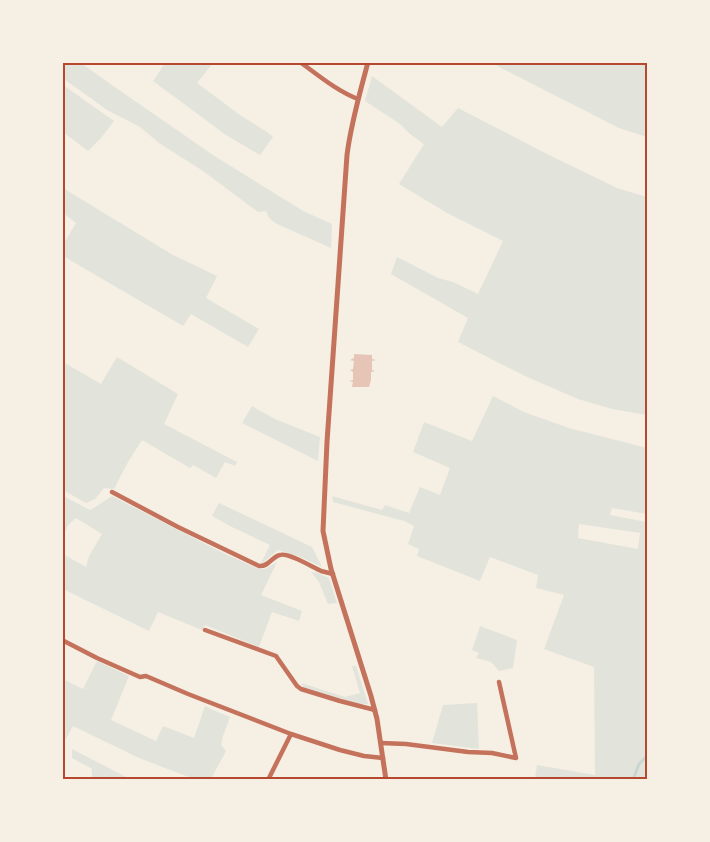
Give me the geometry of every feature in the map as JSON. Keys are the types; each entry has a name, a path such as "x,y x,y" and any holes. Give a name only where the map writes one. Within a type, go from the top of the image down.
{"street":[{"path":"300,62 327,82 358,99"},
{"path":"368,62 350,134 344,180 323,531 333,574 375,710 386,780"},
{"path":"112,492 178,527 259,566 268,564 278,555 282,554 333,574"},
{"path":"205,630 276,656 300,689 375,710"},
{"path":"62,640 140,677 146,676 291,734 340,750 364,756 383,758"},
{"path":"381,744 406,744 468,752 492,753 516,758 499,682"},
{"path":"268,780 291,734"}],"shaded area":[{"path":"63,62 81,63 213,155 303,211 332,224 331,248 277,224 269,218 266,211 258,212 203,171 159,143 140,127 107,110 63,80"},
{"path":"165,63 213,63 197,83 273,137 260,155 226,135 153,81"},
{"path":"493,63 647,63 647,137 619,128"},
{"path":"372,76 442,127 458,108 617,188 647,197 647,415 612,409 578,399 525,376 458,342 468,318 391,274 397,257 438,278 453,282 478,294 503,241 447,213 399,184 424,144 400,124 365,101"},
{"path":"63,85 114,121 88,151 63,132"},
{"path":"63,188 173,255 217,276 206,298 259,329 248,347 191,314 183,326 63,256 63,239 66,240 76,223 63,213"},
{"path":"117,357 178,394 164,424 237,462 235,466 225,462 216,478 193,465 190,468 142,440 114,489 104,488 95,499 86,503 63,490 63,362 101,384"},
{"path":"493,396 524,412 569,428 647,448 647,514 612,508 610,515 647,522 647,779 526,779 535,778 537,765 595,775 594,667 544,649 564,595 536,588 538,575 490,557 480,581 417,556 419,549 408,544 414,526 404,521 333,502 332,496 382,510 385,505 409,513 420,487 440,495 450,468 413,452 424,422 472,441","holes":["579,524 640,533 638,549 578,538"]},
{"path":"252,406 275,419 320,437 318,461 242,423"},
{"path":"63,496 90,510 112,496 221,552 259,569 265,569 277,562 261,595 302,611 299,621 272,612 259,647 205,625 202,630 158,612 149,631 63,589 63,554 86,567 89,556 102,534 76,518 68,525 63,537"},
{"path":"219,503 312,547 322,567 298,556 278,550 260,565 270,545 212,516"},
{"path":"311,572 329,578 337,603 328,604 319,582"},
{"path":"480,626 517,640 513,668 499,671 491,662 476,658 479,653 472,650"},
{"path":"97,661 129,676 111,720 156,741 163,726 194,738 205,706 230,717 221,745 226,751 211,779 194,779 139,758 73,726 63,744 63,679 83,689"},
{"path":"352,666 356,666 368,704 358,704 304,688 301,683 345,697 360,693"},
{"path":"477,703 479,749 432,743 443,705"},
{"path":"72,749 130,779 92,779 92,769 72,758"}],"building":[{"path":"354,354 372,355 372,359 376,360 372,361 372,370 375,371 371,372 369,387 352,387 353,382 349,381 353,380 353,372 350,370 353,369 354,361 350,360 354,358"}],"waterway":[{"path":"633,780 639,764 648,755"}]}
